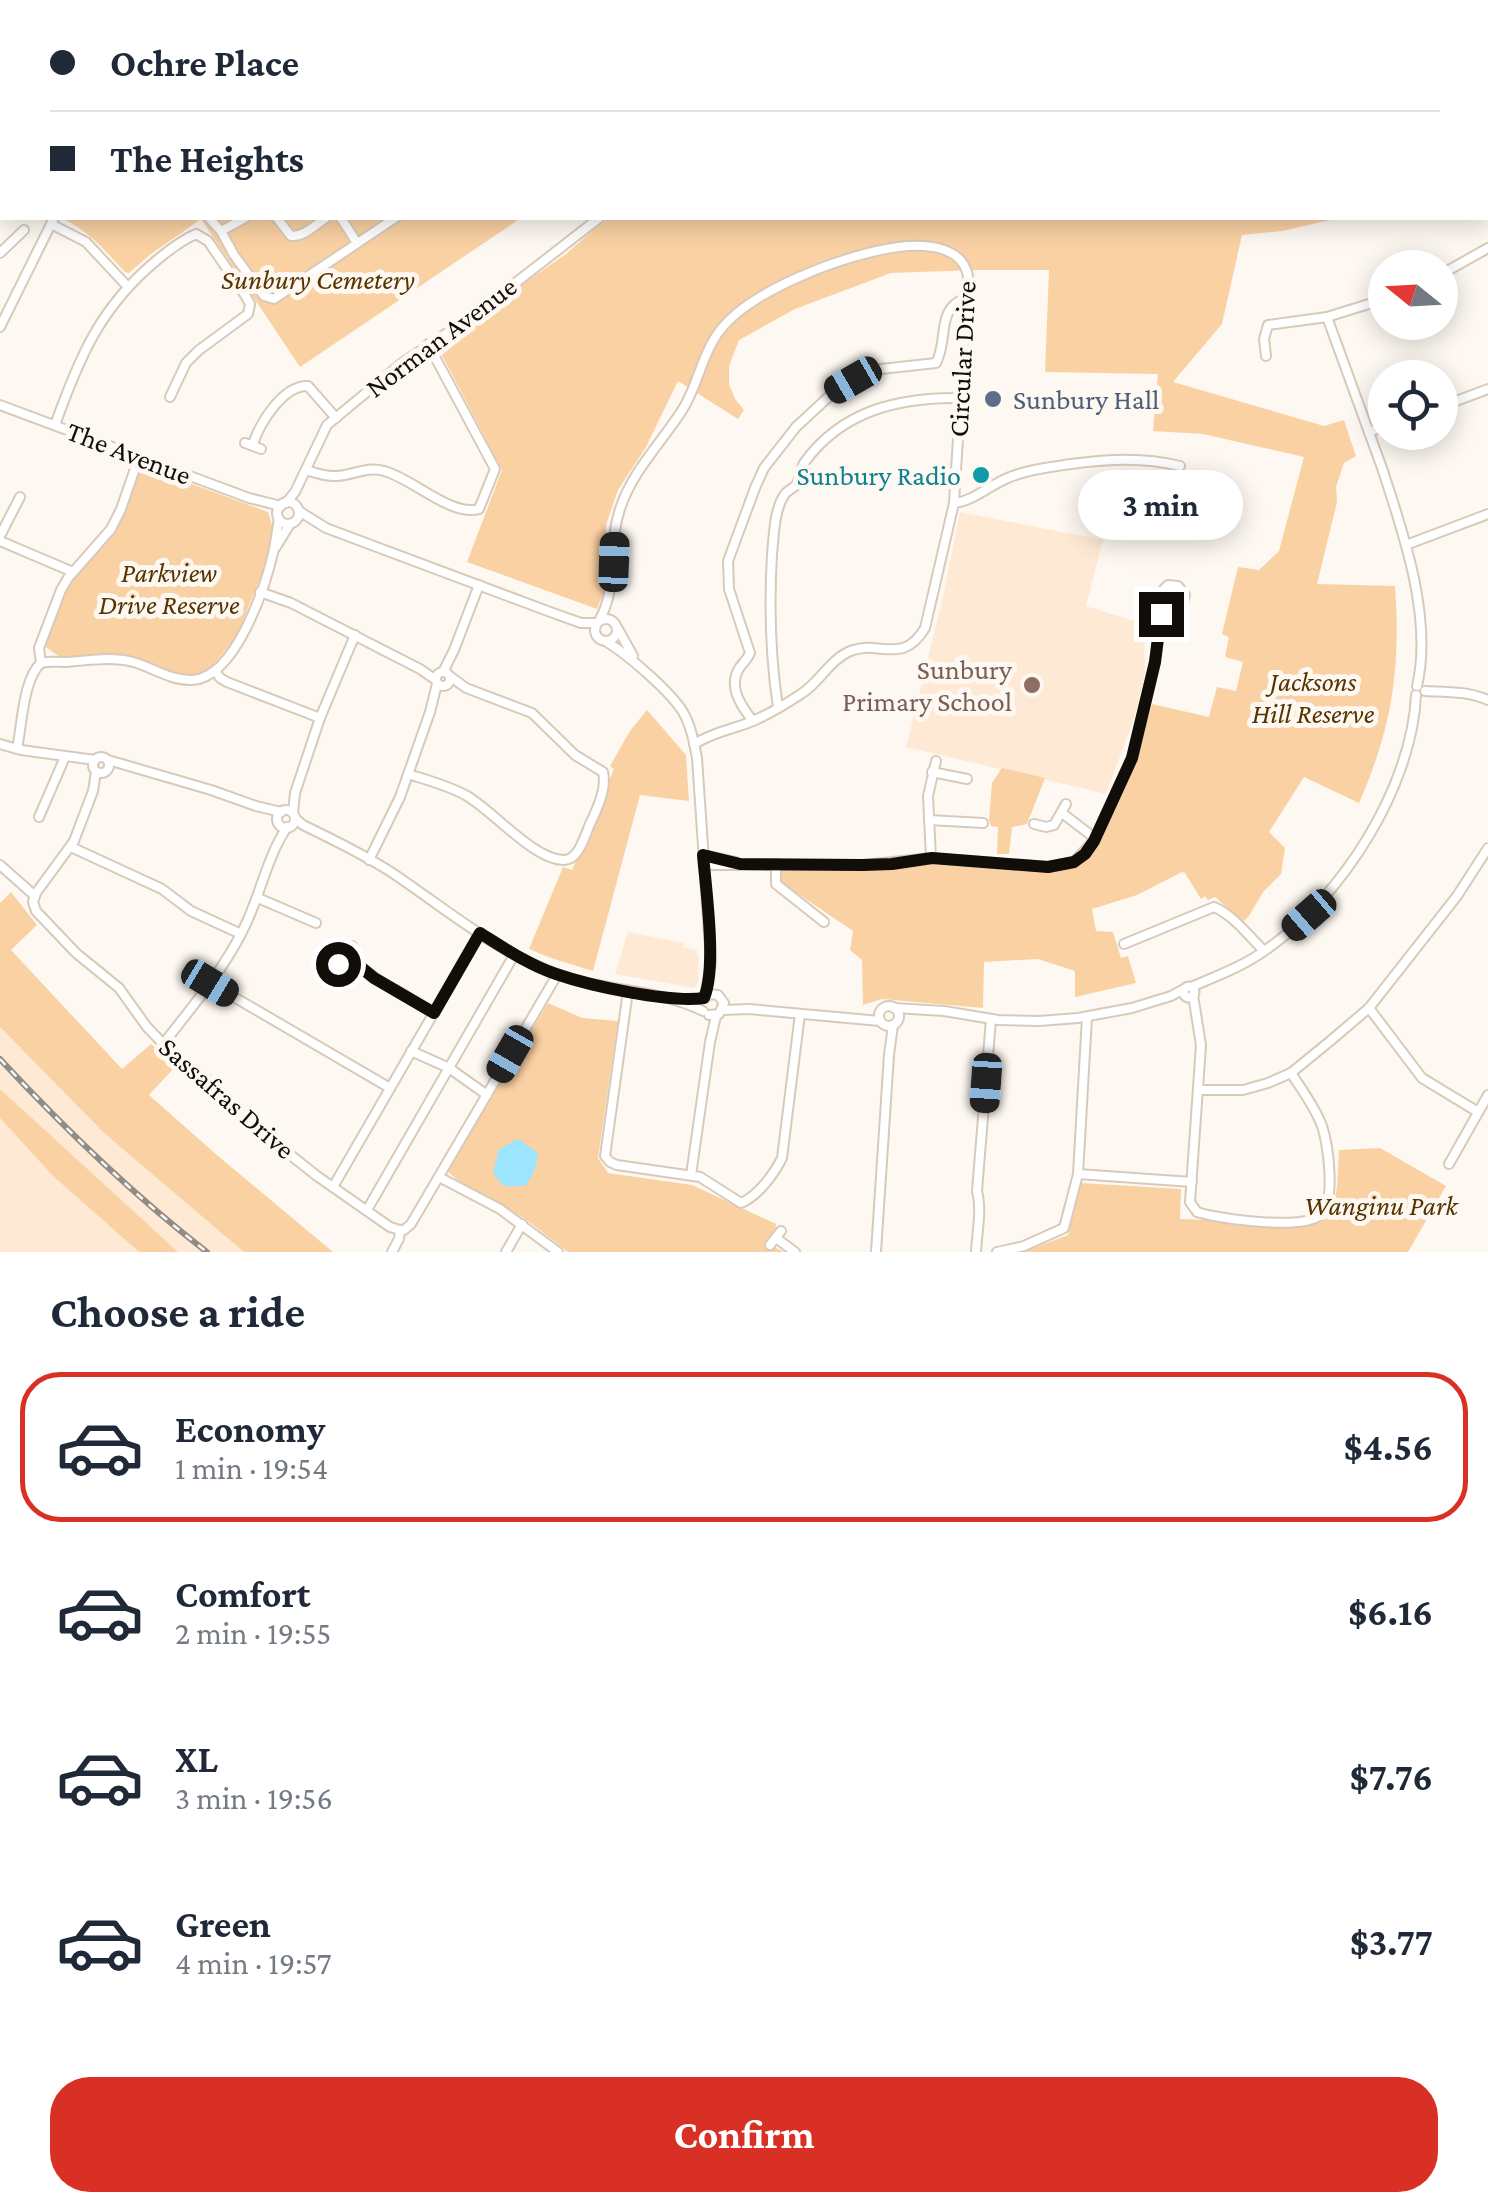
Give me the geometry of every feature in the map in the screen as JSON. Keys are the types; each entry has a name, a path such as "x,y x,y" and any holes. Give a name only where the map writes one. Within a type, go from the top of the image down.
{"street":[{"path":"211,220 247,274 270,299 392,220"},
{"path":"221,231 241,220"},
{"path":"279,220 295,237 323,220"},
{"path":"342,220 358,243"},
{"name":"Norman Avenue","path":"273,551 278,517 295,492 327,425 402,363 474,314 596,220"},
{"path":"0,328 53,221 86,242 128,287"},
{"path":"0,252 24,230"},
{"path":"55,425 102,318 144,270 196,234 204,236 250,304 248,314 198,350 186,364 170,397"},
{"name":"Circular Drive","path":"598,622 612,588 616,526 622,502 690,398 713,340 736,313 764,294 863,254 907,246 936,248 960,259 967,270 967,298 954,503 925,628 918,639 901,650 866,648 847,652 810,689 754,721 694,744"},
{"path":"1458,265 1488,248"},
{"path":"754,721 741,706 735,687 738,672 750,653 731,596 728,574 730,552 758,479 796,427 836,390 872,370 936,363 947,313 967,298"},
{"path":"1266,356 1264,339 1268,325 1328,316 1368,304"},
{"path":"1328,316 1368,426"},
{"path":"305,472 334,476 364,469 384,470 442,501 470,511 479,509 495,469 428,344"},
{"path":"253,445 274,406 300,385 308,386 336,418"},
{"path":"1458,401 1488,390"},
{"path":"778,707 769,612 774,530 786,494 796,486 802,467 817,447 856,416 915,399 961,398"},
{"name":"The Avenue","path":"3,405 249,498 298,509"},
{"path":"856,1017 873,1015 888,1006 1039,1021 1132,1008 1189,993 1264,952 1309,915 1353,863 1389,797 1421,691 1419,614 1406,545 1376,450"},
{"path":"17,749 28,687 40,662 39,647 61,590 111,529 140,457"},
{"path":"954,503 1036,469 1117,459 1180,466"},
{"name":"Norman Avenue","path":"273,551 298,509 305,472"},
{"path":"20,496 0,539 74,572"},
{"name":"The Avenue","path":"249,498 284,523 292,523"},
{"path":"298,509 326,528"},
{"path":"1406,545 1488,514"},
{"path":"292,523 326,528 581,623 610,620 644,672"},
{"path":"40,662 116,659 176,678 204,678 216,672 240,640 273,551"},
{"path":"370,860 390,821 478,585"},
{"path":"704,860 724,866 863,865 932,858 1057,866 1079,859 1096,838 1118,793 1139,736 1155,662 1161,592 1168,585 1178,586 1185,596 1182,605 1161,620"},
{"path":"260,592 291,603 420,669 532,713 576,756 603,772 605,782 578,851 564,860 532,847 464,794 408,774"},
{"path":"553,613 627,655 670,698 694,744 710,963 705,997 713,1013"},
{"path":"596,635 598,622"},
{"path":"607,642 616,635 617,627"},
{"path":"162,1044 210,983 258,898 320,718 355,635"},
{"path":"216,672 227,682 320,718"},
{"path":"1421,691 1455,691 1488,700"},
{"path":"0,744 101,767 132,768 256,806 370,860 514,954 557,975 671,999 713,1013 749,1009 888,1023 918,1009"},
{"path":"39,817 65,757"},
{"path":"932,858 928,796 936,761"},
{"path":"34,899 71,847 101,767"},
{"path":"932,772 966,779"},
{"path":"1034,824 1052,826 1064,808 1096,838"},
{"path":"929,820 982,823"},
{"path":"71,847 162,890 191,910 241,934"},
{"path":"1199,1090 1242,1090 1291,1073 1369,1008 1457,896 1488,848"},
{"name":"Sassafras Drive","path":"0,864 34,899 36,911 76,953 119,988 162,1044 209,1081 261,1131 390,1227 400,1230"},
{"path":"776,864 776,884 824,922"},
{"path":"258,898 316,923"},
{"path":"1124,944 1214,907 1240,926 1264,952"},
{"path":"333,1186 480,933"},
{"path":"338,964 352,946"},
{"path":"367,1210 514,954"},
{"path":"347,956 374,978 434,1013"},
{"path":"691,1175 713,1013 721,997 710,963"},
{"path":"392,1252 400,1230 411,1224 557,975"},
{"path":"210,983 390,1088"},
{"path":"628,991 606,1156 617,1165 691,1175 716,1185 742,1203 748,1202 782,1158 800,1014"},
{"path":"1189,993 1200,1045 1190,1202 1193,1209 1274,1223 1320,1216 1328,1202 1328,1152 1322,1126 1291,1073"},
{"path":"671,999 710,994 749,1009"},
{"path":"876,1252 888,1023 898,1011 894,1008"},
{"path":"1369,1008 1422,1078 1478,1112"},
{"path":"882,1009 879,1015 888,1023"},
{"path":"997,1252 1024,1246 1064,1228 1078,1174 1087,1017"},
{"path":"976,1252 991,1019"},
{"path":"411,1051 449,1068 487,1095"},
{"path":"1449,1164 1451,1148 1488,1094"},
{"path":"1078,1174 1192,1182"},
{"path":"439,1176 500,1209 558,1252"},
{"path":"506,1252 522,1224"},
{"path":"776,1238 795,1252"}],"shaded area":[{"name":"Sunbury Primary School","path":"960,512 1103,540 1086,606 1144,624 1145,674 1134,719 1106,794 906,747"},
{"path":"628,932 683,943 683,947 696,950 698,983 693,988 615,974"},
{"path":"0,1027 105,1134 244,1252 178,1252 101,1184 0,1089"},
{"path":"0,1118 53,1176 139,1252 0,1252"}],"green space":[{"name":"Sunbury Cemetery","path":"65,220 200,220 129,273"},
{"name":"Sunbury Cemetery","path":"202,220 518,220 300,367"},
{"name":"Jacksons Hill Reserve","path":"605,220 1330,220 1242,235 1222,324 1173,382 1324,426 1344,420 1356,456 1344,463 1336,487 1337,502 1317,584 1395,586 1397,616 1392,697 1379,749 1359,803 1304,777 1269,832 1285,848 1281,874 1243,922 1215,897 1201,899 1182,872 1137,895 1092,909 1096,931 1113,932 1121,958 1128,956 1136,983 1075,997 1075,971 1038,959 984,962 983,1008 882,999 863,1005 862,960 850,950 853,931 782,883 780,875 784,868 880,869 930,864 1051,872 1073,867 1091,854 1130,775 1152,704 1209,717 1217,687 1236,691 1243,662 1225,657 1229,637 1222,634 1238,567 1259,570 1279,551 1304,457 1203,434 1153,431 1158,374 1045,372 1049,270 891,273 795,309 739,340 729,366 729,384 744,410 738,419 678,381 646,447 618,490 606,525 605,589 597,609 467,562 502,470 436,344 566,254"},
{"name":"Parkview Drive Reserve","path":"140,465 268,512 276,539 236,638 206,673 177,676 120,660 61,658 43,645 64,589 110,532"},
{"path":"647,710 686,755 689,801 640,795 593,971 529,949 563,867 572,870 614,769 610,766"},
{"path":"1002,768 1045,778 1027,824 1012,827 1009,854 997,854 998,827 991,826 989,820 992,783"},
{"path":"11,892 37,925 11,950 122,1069 151,1044 176,1066 149,1095 333,1252 244,1252 105,1134 0,1027 0,903"},
{"path":"548,1003 582,1018 618,1021 598,1158 608,1173 692,1185 776,1224 774,1247 784,1252 568,1252 524,1218 469,1190 447,1171"},
{"path":"0,1089 178,1252 139,1252 53,1176 0,1118"},
{"name":"Wanginu Park","path":"1380,1148 1446,1186 1408,1252 1023,1252 1068,1235 1081,1183 1181,1189 1180,1219 1277,1228 1331,1218 1339,1150"}],"water":[{"path":"518,1139 537,1152 536,1166 525,1186 503,1186 493,1173 499,1149"}],"railway":[{"path":"0,1059 99,1160 207,1252"}],"place":[{"name":"Sunbury Hall","path":"993,399"},
{"name":"Sunbury Radio","path":"981,475"},
{"name":"Sunbury Primary School","path":"1032,685"}],"route":[{"path":"338,964 347,956 374,978 434,1013 480,933 557,975 692,1000 705,997 709,982 703,855 740,864 863,865 932,858 1048,867 1074,862 1094,841 1132,758 1155,662 1161,614"}]}
